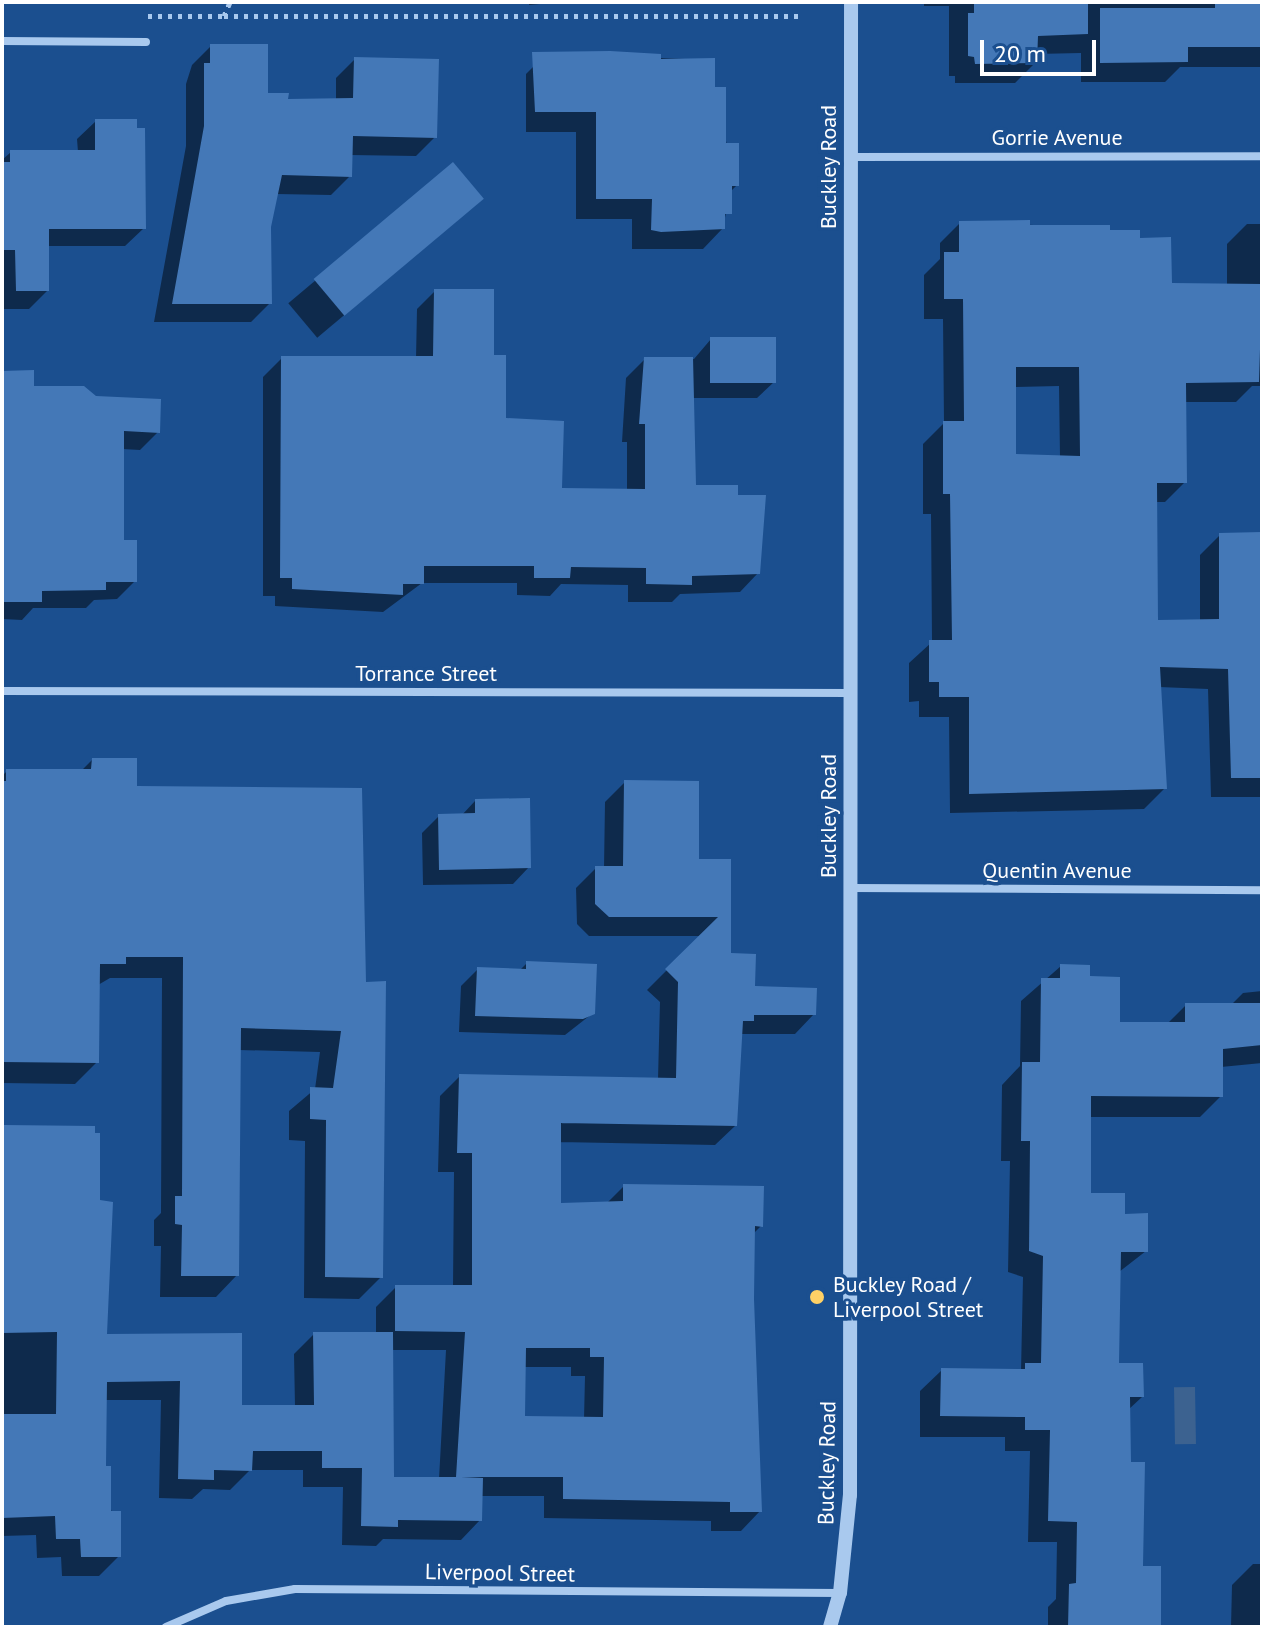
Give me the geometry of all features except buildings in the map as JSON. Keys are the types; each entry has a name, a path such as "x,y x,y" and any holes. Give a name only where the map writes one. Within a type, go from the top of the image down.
{"street":[{"name":"Buckley Road","path":"830,1627 840,1593 850,1495 851,2"},
{"path":"2,41 146,42"},
{"name":"Gorrie Avenue","path":"851,157 1262,156"},
{"name":"Torrance Street","path":"2,691 851,693"},
{"name":"Quentin Avenue","path":"851,888 1262,890"},
{"name":"Liverpool Street","path":"166,1627 226,1601 295,1589 840,1593"}],"path":[{"path":"224,16 230,2"},
{"path":"137,16 800,16"}],"water":[{"path":"1174,1387 1195,1387 1196,1444 1175,1444"}],"place":[{"name":"Buckley Road / Liverpool Street","path":"817,1297"}]}
